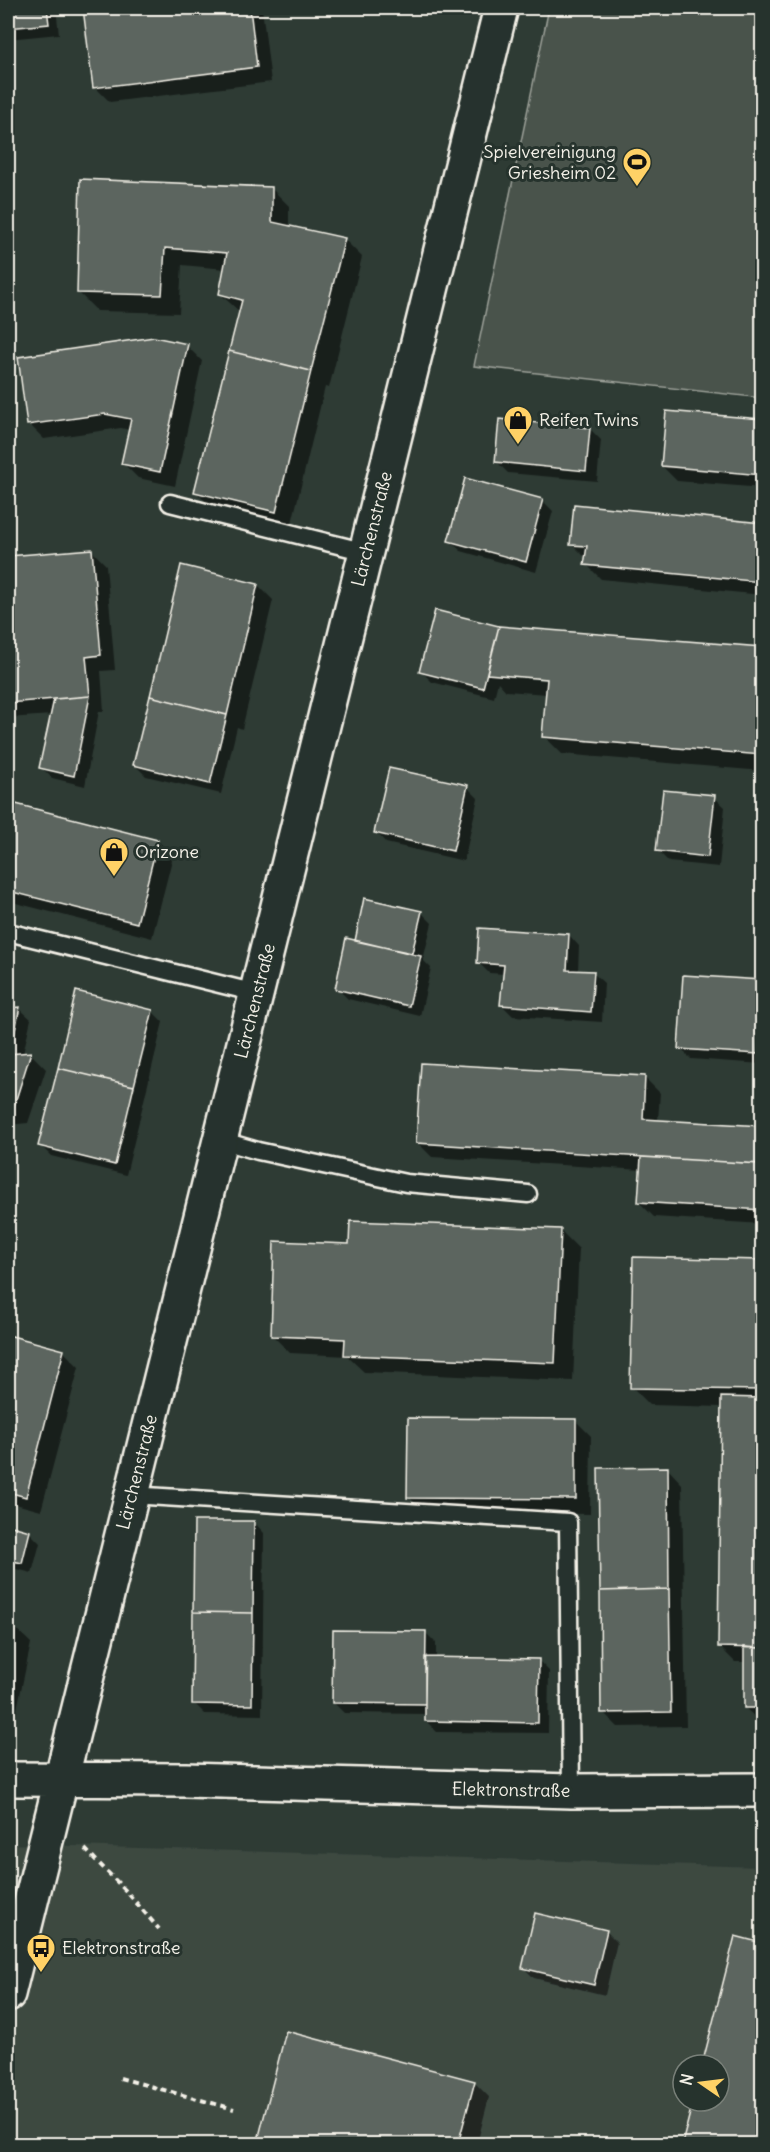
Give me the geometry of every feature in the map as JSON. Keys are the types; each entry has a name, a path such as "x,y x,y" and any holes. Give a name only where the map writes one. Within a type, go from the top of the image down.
{"street":[{"name":"Lärchenstraße","path":"8,1994 500,8"},
{"name":"Elektronstraße","path":"8,1779 186,1780 571,1791 762,1790"}],"lane":[{"path":"170,503 366,552"},
{"path":"8,932 256,993"},
{"path":"220,1140 258,1151 406,1183 528,1194"},
{"path":"131,1495 568,1522 571,1791"}],"path":[{"path":"46,1839 87,1849 159,1929"},
{"path":"120,2078 234,2109"}],"shaded area":[{"name":"Spielvereinigung Griesheim 02","path":"549,8 762,8 762,398 474,366"},
{"path":"8,1844 762,1867 762,2144 8,2144"}],"building":[{"path":"8,8 47,8 49,24 8,28"},
{"path":"83,8 250,8 257,67 93,88"},
{"path":"80,179 272,187 272,222 345,238 311,371 229,351 242,300 219,294 227,253 165,248 162,295 77,293"},
{"path":"154,337 188,344 160,472 121,464 131,419 105,414 27,425 18,357"},
{"path":"229,351 311,371 276,512 194,492"},
{"path":"666,411 762,419 762,475 661,466"},
{"path":"499,419 590,428 586,471 495,462"},
{"path":"465,478 543,499 526,562 448,541"},
{"path":"574,504 762,523 762,582 584,565 587,546 570,545"},
{"path":"92,549 101,655 86,657 90,696 8,703 8,556"},
{"path":"181,565 258,584 227,715 150,696"},
{"path":"435,610 499,626 483,688 419,672"},
{"path":"499,626 762,647 762,755 542,737 547,679 487,674"},
{"path":"90,696 74,776 39,768 54,699"},
{"path":"150,696 227,715 210,784 133,765"},
{"path":"389,768 468,785 453,851 374,833"},
{"path":"663,790 715,795 708,857 656,851"},
{"path":"8,802 158,840 137,923 8,891"},
{"path":"364,898 422,911 412,953 355,941"},
{"path":"479,928 569,934 567,970 594,971 591,1012 500,1005 504,965 477,963"},
{"path":"346,938 421,956 409,1006 335,989"},
{"path":"683,975 762,980 758,1054 678,1049"},
{"path":"76,991 153,1010 134,1086 58,1068"},
{"path":"20,1007 10,1054 8,1054 8,1008"},
{"path":"31,1052 13,1109 8,1109 8,1054"},
{"path":"421,1063 645,1076 643,1119 762,1126 759,1164 416,1143"},
{"path":"58,1068 134,1086 115,1165 38,1146"},
{"path":"641,1157 762,1164 762,1210 638,1202"},
{"path":"350,1221 561,1229 555,1363 344,1355 345,1339 271,1336 274,1241 349,1244"},
{"path":"633,1257 762,1260 762,1390 630,1388"},
{"path":"8,1335 64,1350 26,1497 8,1492"},
{"path":"721,1397 762,1398 762,1648 718,1647"},
{"path":"408,1418 576,1419 576,1499 407,1498"},
{"path":"668,1467 669,1589 600,1591 598,1468"},
{"path":"194,1521 254,1521 253,1613 193,1612"},
{"path":"8,1525 30,1531 22,1563 8,1560"},
{"path":"669,1589 671,1712 601,1713 600,1591"},
{"path":"193,1612 253,1613 252,1705 192,1704"},
{"path":"333,1630 426,1631 425,1704 332,1703"},
{"path":"744,1647 762,1648 762,1708 744,1708"},
{"path":"425,1657 539,1659 538,1723 425,1721"},
{"path":"535,1913 607,1930 594,1985 522,1968"},
{"path":"735,1936 762,1943 762,2144 682,2144 690,2113 731,2113 731,2053 705,2053"},
{"path":"286,2031 475,2081 458,2144 257,2144"}],"place":[{"name":"Spielvereinigung Griesheim 02","path":"637,188"},
{"name":"Reifen Twins","path":"518,446"},
{"name":"Orizone","path":"114,878"},
{"name":"Elektronstraße","path":"41,1974"}]}
